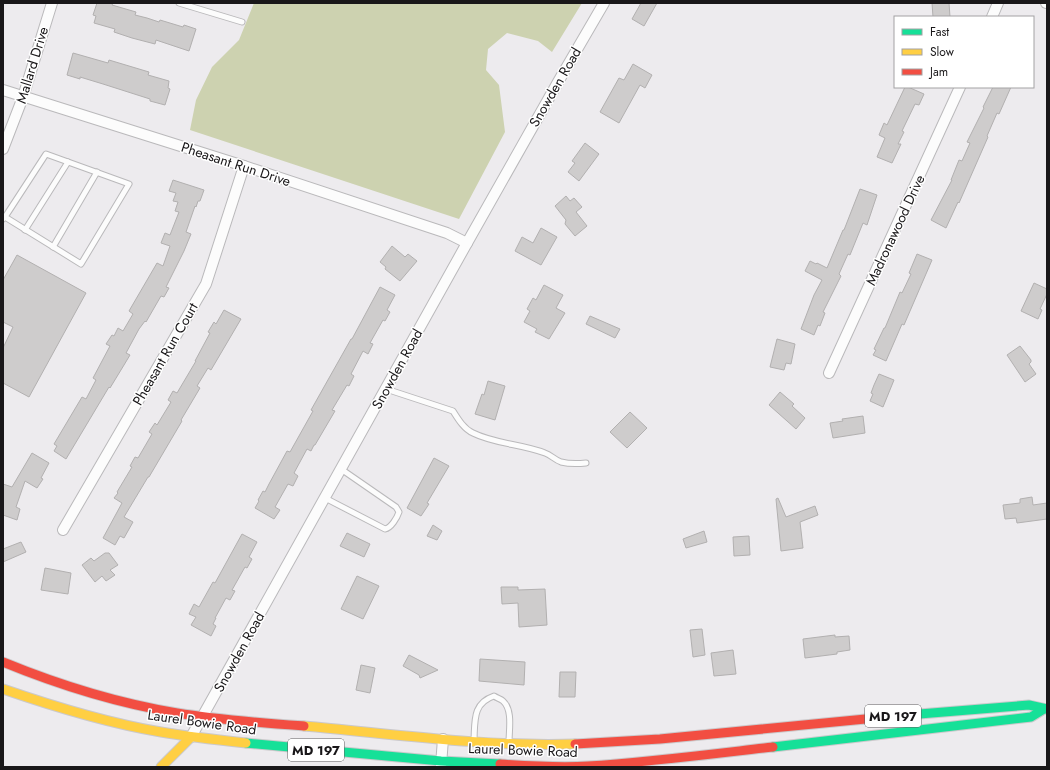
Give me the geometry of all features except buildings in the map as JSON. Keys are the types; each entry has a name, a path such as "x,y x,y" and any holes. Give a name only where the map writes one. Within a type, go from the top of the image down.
{"main road":[{"name":"Laurel Bowie Road","path":"3,662 88,693 146,707 203,717 443,739 509,743 571,744 635,741 863,718 1029,704 1045,709"},
{"name":"Laurel Bowie Road","path":"3,688 56,707 101,719 191,737 441,764 565,767 668,759 1031,717 1045,709"},
{"path":"161,767 191,737"}],"street":[{"name":"Mallard Drive","path":"3,149 23,97 52,3"},
{"name":"Snowden Road","path":"191,737 467,243 604,3"},
{"path":"992,16 998,3"},
{"name":"Madronawood Drive","path":"829,373 960,88"},
{"name":"Pheasant Run Drive","path":"3,90 244,166 447,233 467,243"},
{"name":"Pheasant Run Court","path":"63,530 206,284 244,166"},
{"path":"441,764 443,739"}],"lane":[{"path":"179,3 242,22"},
{"path":"46,154 97,172 129,184 81,264 4,218 46,154"},
{"path":"25,230 68,162"},
{"path":"53,247 97,172"},
{"path":"386,389 453,411 457,418 472,433 546,453 560,462 574,464 586,463"},
{"path":"325,498 385,529 390,527 398,515 399,512 396,507 341,469"},
{"path":"474,741 476,711 482,702 494,696 503,701 507,707 509,714 509,743"}],"green space":[{"path":"254,3 582,3 552,52 538,41 507,33 488,49 486,70 499,85 505,132 459,219 190,130 196,100 212,67 239,40"}],"traffic: fast":[{"path":"907,715 1029,705 1047,709"},
{"path":"773,747 1031,717 1044,709"},
{"path":"246,743 441,761 500,764"}],"traffic: slow":[{"path":"3,689 62,708 121,724 172,734 246,743"},
{"path":"304,726 473,742 507,744 575,744"},
{"path":"161,767 191,737"}],"traffic: jam":[{"path":"3,662 67,686 110,699 155,709 225,719 304,726"},
{"path":"575,744 660,739 907,715"},
{"path":"500,764 577,767 658,760 773,747"}]}
